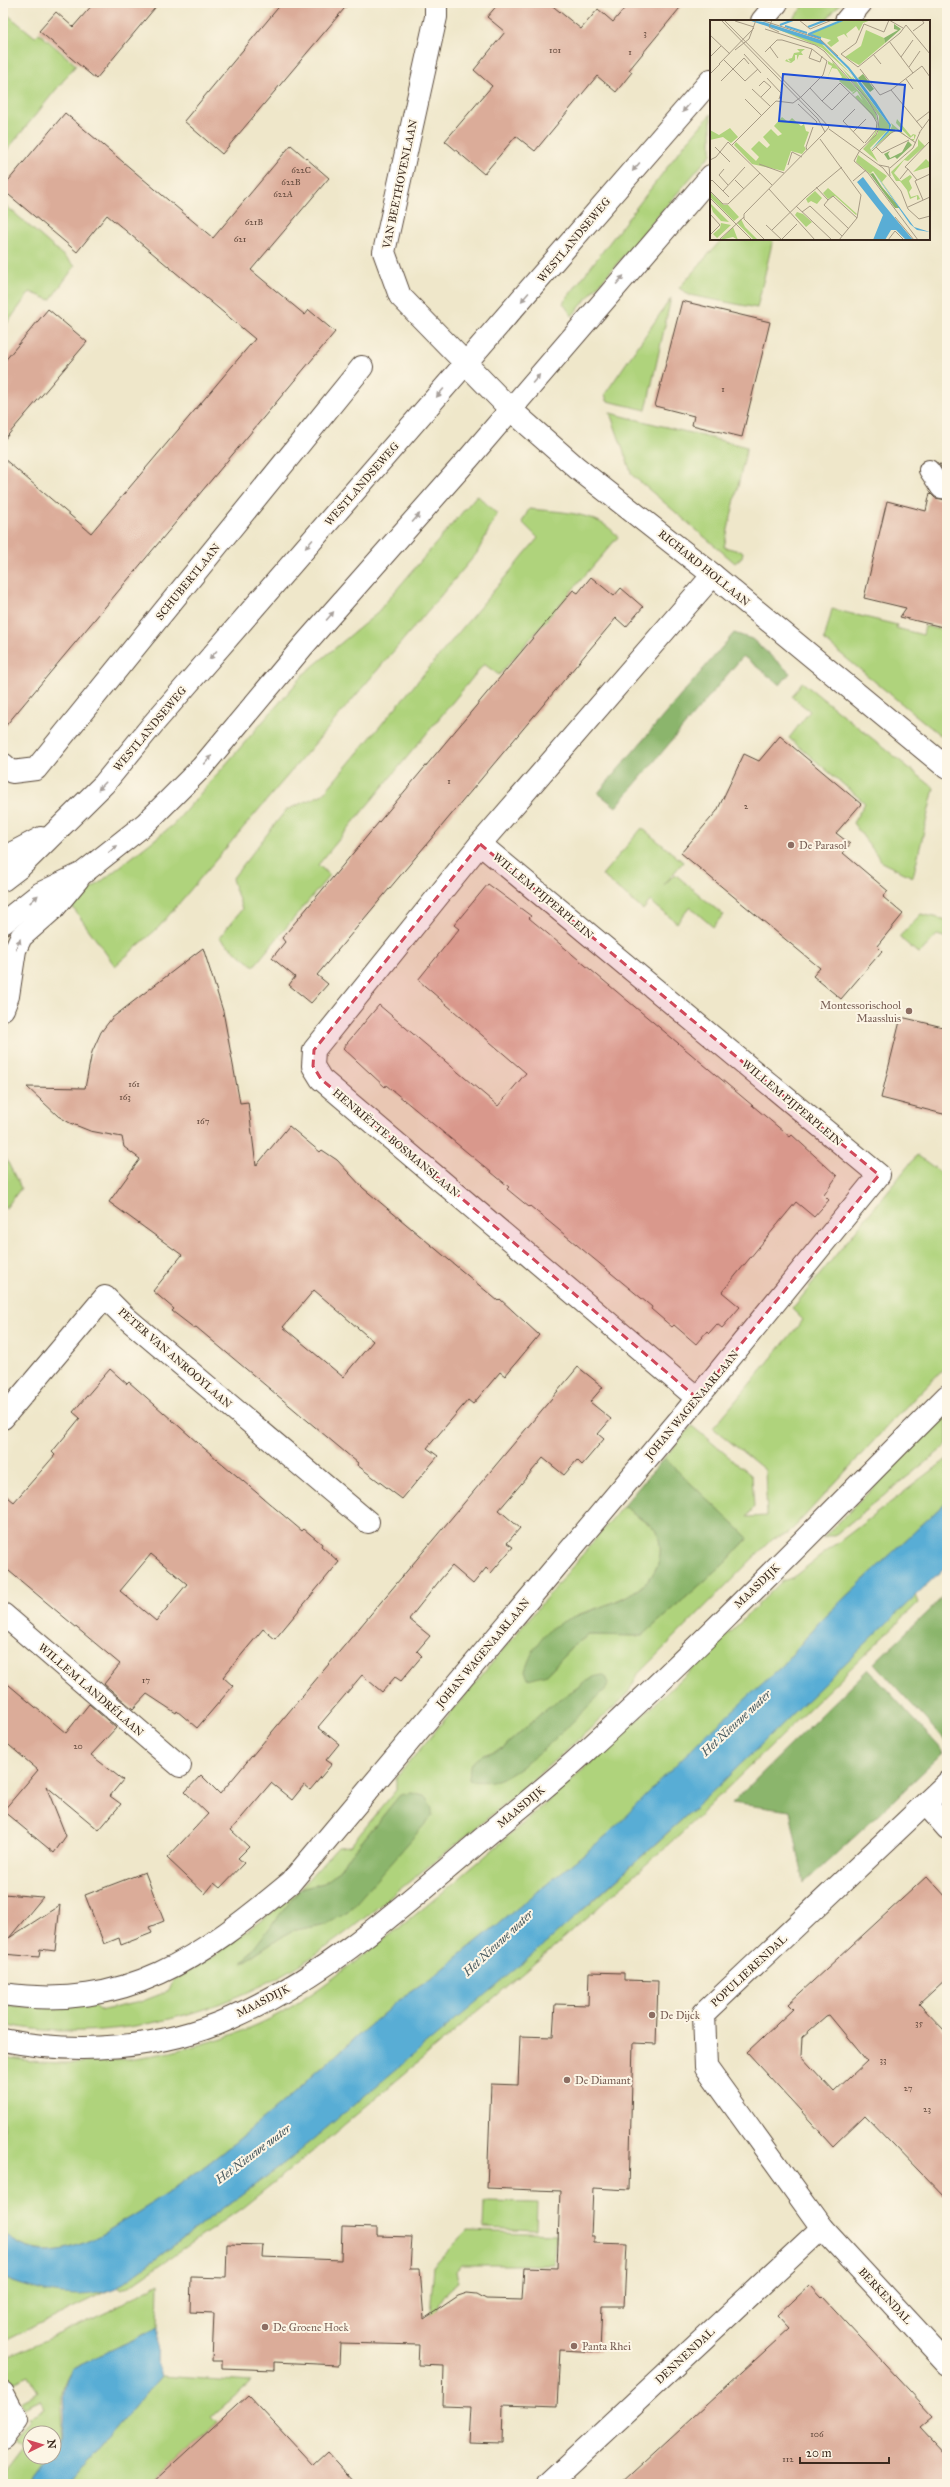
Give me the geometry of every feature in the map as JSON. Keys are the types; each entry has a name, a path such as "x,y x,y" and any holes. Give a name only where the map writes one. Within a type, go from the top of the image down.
{"street":[{"name":"VAN BEETHOVENLAAN","path":"436,3 436,17 431,44 384,252 400,296 465,363"},
{"path":"763,20 777,3"},
{"path":"847,20 861,3"},
{"name":"WESTLANDSEWEG","path":"3,880 20,867 104,784 153,724 465,363 521,302 710,81"},
{"path":"3,1009 8,996 15,950 21,937 54,908 83,873 145,824 202,767 304,645 710,177"},
{"name":"RICHARD HOLLAAN","path":"465,363 510,408 577,468 713,574 947,768"},
{"name":"SCHUBERTLAAN","path":"3,764 12,772 36,769 362,367"},
{"path":"929,470 941,488 947,489"},
{"path":"480,844 713,574"},
{"path":"3,858 58,830"},
{"name":"WILLEM PIJPERPLEIN","path":"480,844 879,1175"},
{"name":"HENRIËTTE BOSMANSLAAN","path":"480,844 314,1050 313,1066 321,1079 697,1398"},
{"path":"3,923 41,893 83,873"},
{"name":"JOHAN WAGENAARLAAN","path":"3,1994 30,1998 76,1996 127,1987 169,1970 243,1922 291,1882 697,1398 879,1175"},
{"name":"PETER VAN ANROOYLAAN","path":"3,1418 105,1297 124,1316 368,1522"},
{"name":"MAASDIJK","path":"3,2040 25,2044 81,2047 130,2044 187,2034 230,2018 287,1990 349,1950 586,1752 794,1550 947,1396"},
{"name":"WILLEM LANDRÉLAAN","path":"3,1614 180,1766"},
{"name":"POPULIERENDAL","path":"822,2228 706,2067 704,2013 947,1783"},
{"path":"926,1804 947,1828"},
{"name":"BERKENDAL","path":"822,2228 947,2363"},
{"name":"DENNENDAL","path":"548,2484 822,2228"},
{"path":"3,2393 17,2420 3,2438"}],"highlighted area":[{"path":"480,844 879,1175 697,1398 321,1079 313,1066 314,1050"}],"green space":[{"path":"806,3 841,3 826,20 792,20"},
{"path":"3,11 35,37 39,33 76,65 3,155"},
{"path":"710,115 710,155 572,316 563,303 685,144"},
{"path":"3,203 75,266 50,300 30,292 3,329"},
{"path":"721,240 773,240 757,308 689,295 679,288"},
{"path":"671,298 646,410 607,401 605,394"},
{"path":"610,413 747,447 724,547 743,552 742,557 735,563 632,475"},
{"path":"477,495 497,514 477,553 158,928 115,966 71,905 173,825 306,672 375,615"},
{"path":"529,509 577,514 600,522 610,528 618,537 499,675 484,664 318,865 330,875 254,966 219,938 242,909 232,879 286,810 323,794 538,538 522,522"},
{"path":"832,609 897,625 896,628 923,635 925,626 947,631 946,740 824,640"},
{"path":"734,633 752,639 790,673 780,685 743,656 616,807 598,793"},
{"path":"802,682 934,788 913,877 883,863 853,823 865,803 789,738 810,711 792,697"},
{"path":"642,828 683,862 663,886 675,874 723,915 713,927 690,907 677,923 650,901 643,910 602,875"},
{"path":"921,914 947,920 947,938 937,935 919,954 899,937"},
{"path":"3,1153 21,1188 6,1208 3,1206"},
{"path":"917,1155 947,1177 947,1365 892,1421 788,1534 773,1538 638,1674 627,1695 576,1741 473,1830 366,1917 309,1959 275,1979 239,1996 201,2010 162,2021 122,2028 82,2031 42,2030 3,2024 3,2005 34,2007 90,2004 99,2011 140,2002 169,1991 173,1981 215,1955 279,1907 300,1889 338,1847 350,1846 396,1790 396,1778 623,1506 648,1523 657,1533 660,1543 660,1556 656,1569 648,1580 627,1596 615,1602 577,1615 547,1674 574,1645 589,1635 642,1636 725,1563 748,1538 664,1458 692,1426 752,1476 754,1507 747,1517 767,1516 765,1470 713,1428 803,1320 792,1309","holes":["593,1677 475,1782 481,1756 503,1748 547,1708","400,1795 327,1924 291,1931 244,1962 300,1889 324,1883 337,1872"]},
{"path":"947,1414 947,1445 836,1534 822,1539"},
{"path":"664,1458 748,1538 725,1563 642,1636 589,1635 574,1645 547,1674 528,1679 525,1671 530,1659 536,1646 549,1630 569,1619 632,1594 644,1584 654,1572 660,1556 660,1543 657,1533 648,1523 623,1506"},
{"path":"947,1459 947,1501 820,1621 783,1665 607,1835 432,1978 398,2001 236,2142 167,2193 91,2240 64,2249 47,2251 16,2243 3,2233 3,2057 41,2062 64,2063 114,2061 139,2058 189,2048 236,2033 270,2019 301,2001 384,1940 497,1846 662,1698 781,1582 792,1578"},
{"path":"947,1593 947,1743 874,1663"},
{"path":"915,1595 918,1603 681,1833 563,1939 317,2148 242,2208 133,2284 122,2290 118,2287 287,2161 590,1904 710,1794"},
{"path":"868,1669 944,1752 804,1883 790,1811 732,1803"},
{"path":"602,1675 607,1678 608,1684 605,1690 543,1750 516,1770 502,1778 481,1782 469,1780 470,1765 481,1756 503,1748 547,1708 593,1677"},
{"path":"412,1793 426,1797 432,1808 432,1816 348,1912 327,1924 291,1931 242,1963 300,1889 324,1883 337,1872 400,1795"},
{"path":"484,2202 537,2203 536,2230 483,2228"},
{"path":"467,2231 555,2234 554,2265 462,2265 457,2271 459,2282 451,2288 438,2306 434,2319 432,2336 417,2335 430,2313 434,2266"},
{"path":"3,2278 30,2287 55,2292 81,2293 109,2290 3,2342 3,2331 5,2329 3,2325"},
{"path":"159,2283 158,2328 73,2368 66,2380 63,2390 62,2425 26,2425 30,2420 28,2417 45,2409 41,2400 24,2408 21,2402 38,2393 29,2375 11,2383 3,2367 3,2359 114,2309"},
{"path":"161,2376 251,2382 211,2417 217,2423 151,2484 68,2484"},
{"path":"22,2430 22,2446 14,2441"},
{"path":"22,2448 22,2465 41,2465 27,2484 3,2484 3,2473"}],"water":[{"name":"Het Nieuwe water","path":"947,1501 947,1565 710,1794 542,1947 287,2161 118,2287 104,2292 90,2294 60,2294 31,2288 3,2278 3,2233 17,2243 39,2251 55,2251 91,2240 167,2193 236,2142 398,2001 432,1978 607,1835 697,1743 783,1665 820,1621"},
{"path":"158,2328 157,2364 161,2376 68,2484 27,2484 41,2465 62,2465 64,2393 68,2377 73,2368"}],"building":[{"path":"94,3 159,3 96,79 39,31 56,12 73,27"},
{"path":"282,3 349,3 222,154 184,121"},
{"path":"499,3 549,3 581,29 598,9 613,22 629,3 684,3 629,70 632,72 616,92 597,76 535,151 516,136 484,174 445,141 492,86 474,70 505,32 487,17"},
{"path":"65,113 213,238 291,145 329,178 251,270 305,315 309,310 335,332 3,729 3,458 91,533 255,339 107,215 77,252 3,190 3,187"},
{"path":"682,301 770,322 742,437 692,425 694,416 655,406"},
{"path":"48,309 87,342 3,441 3,363"},
{"path":"939,464 947,465 947,476"},
{"path":"930,493 935,498 947,500 947,628 900,617 906,608 864,598 887,501 926,511"},
{"path":"591,577 614,596 621,588 643,607 626,627 616,618 317,975 328,984 311,1003 289,985 295,977 272,958 285,942 282,938 573,590 578,593"},
{"path":"780,736 861,804 836,833 850,844 843,853 888,891 883,897 903,914 877,946 882,951 841,999 813,976 820,968 681,853 717,811 744,754 759,761"},
{"path":"488,884 531,916 529,918 790,1137 792,1135 837,1176 824,1195 829,1200 814,1217 796,1202 722,1292 740,1307 722,1328 717,1324 709,1333 707,1331 696,1344 674,1325 672,1327 651,1309 652,1307 530,1206 529,1207 507,1189 509,1187 386,1085 385,1087 343,1048 379,1005 498,1106 526,1073 418,980 459,929 454,925"},
{"path":"203,948 223,1011 240,1103 248,1102 256,1166 289,1126 320,1152 322,1150 337,1160 363,1188 498,1301 500,1299 539,1335 505,1376 500,1372 473,1404 468,1400 427,1448 438,1456 402,1499 357,1465 358,1463 196,1327 194,1328 172,1311 174,1309 153,1291 182,1255 109,1202 140,1159 124,1147 122,1137 90,1131 70,1123 58,1116 27,1087 85,1088 92,1052 101,1032 112,1018","holes":["314,1290 373,1341 343,1377 283,1327"]},
{"path":"901,1017 947,1028 947,1115 881,1098"},
{"path":"578,1367 603,1387 590,1402 611,1419 598,1434 604,1439 582,1465 577,1460 564,1475 543,1458 499,1510 520,1528 507,1543 513,1547 491,1573 486,1568 473,1584 452,1566 409,1619 430,1636 417,1651 422,1656 401,1681 395,1677 382,1692 362,1675 318,1727 339,1744 326,1760 332,1764 310,1790 304,1785 292,1800 271,1783 231,1830 249,1847 238,1858 244,1863 220,1888 214,1883 205,1894 167,1858 208,1814 185,1792 201,1775 220,1794"},
{"path":"110,1369 127,1384 129,1382 302,1531 304,1529 322,1544 321,1546 339,1562 275,1639 263,1629 223,1677 233,1686 197,1728 177,1711 176,1713 147,1694 133,1709 104,1684 120,1664 3,1566 3,1493 14,1502 55,1455 52,1452 80,1418 73,1412","holes":["151,1554 187,1584 156,1621 120,1591"]},
{"path":"3,1680 66,1733 89,1704 116,1728 91,1755 123,1780 110,1796 121,1804 99,1830 46,1786 66,1836 54,1853 3,1811 38,1770 3,1740"},
{"path":"145,1872 164,1921 149,1927 152,1933 121,1945 119,1938 104,1944 85,1895"},
{"path":"927,1876 947,1898 947,1978 919,2004 947,2033 947,2200 865,2115 833,2146 747,2052 793,2009 788,2004","holes":["829,2015 867,2061 834,2092 801,2056 802,2037"]},
{"path":"3,1894 43,1897 9,1938 60,1905 55,1951 40,1949 39,1957 3,1954"},
{"path":"589,1972 624,1973 624,1980 658,1981 656,2044 633,2043 629,2190 593,2188 591,2236 594,2236 594,2243 627,2244 624,2306 602,2306 600,2352 560,2350 557,2407 503,2405 502,2443 468,2442 470,2407 443,2406 444,2366 418,2365 419,2345 340,2343 339,2365 274,2362 274,2370 222,2368 222,2361 212,2361 214,2313 190,2312 191,2277 226,2278 227,2244 263,2245 262,2257 341,2260 342,2227 377,2228 377,2236 412,2237 410,2269 420,2269 424,2319 458,2296 467,2293 477,2294 486,2299 522,2300 524,2267 557,2268 560,2191 487,2188 491,2084 518,2085 520,2036 553,2037 555,2004 588,2005"},
{"path":"810,2285 822,2298 823,2297 934,2417 921,2428 947,2456 947,2484 620,2484 790,2328 778,2315"},
{"path":"248,2395 313,2465 327,2452 356,2484 151,2484"}],"place":[{"name":"De Parasol","path":"791,845"},
{"name":"Montessorischool Maassluis","path":"909,1011"},
{"name":"De Dijck","path":"652,2015"},
{"name":"De Diamant","path":"567,2080"},
{"name":"De Groene Hoek","path":"265,2327"},
{"name":"Panta Rhei","path":"574,2346"}]}
